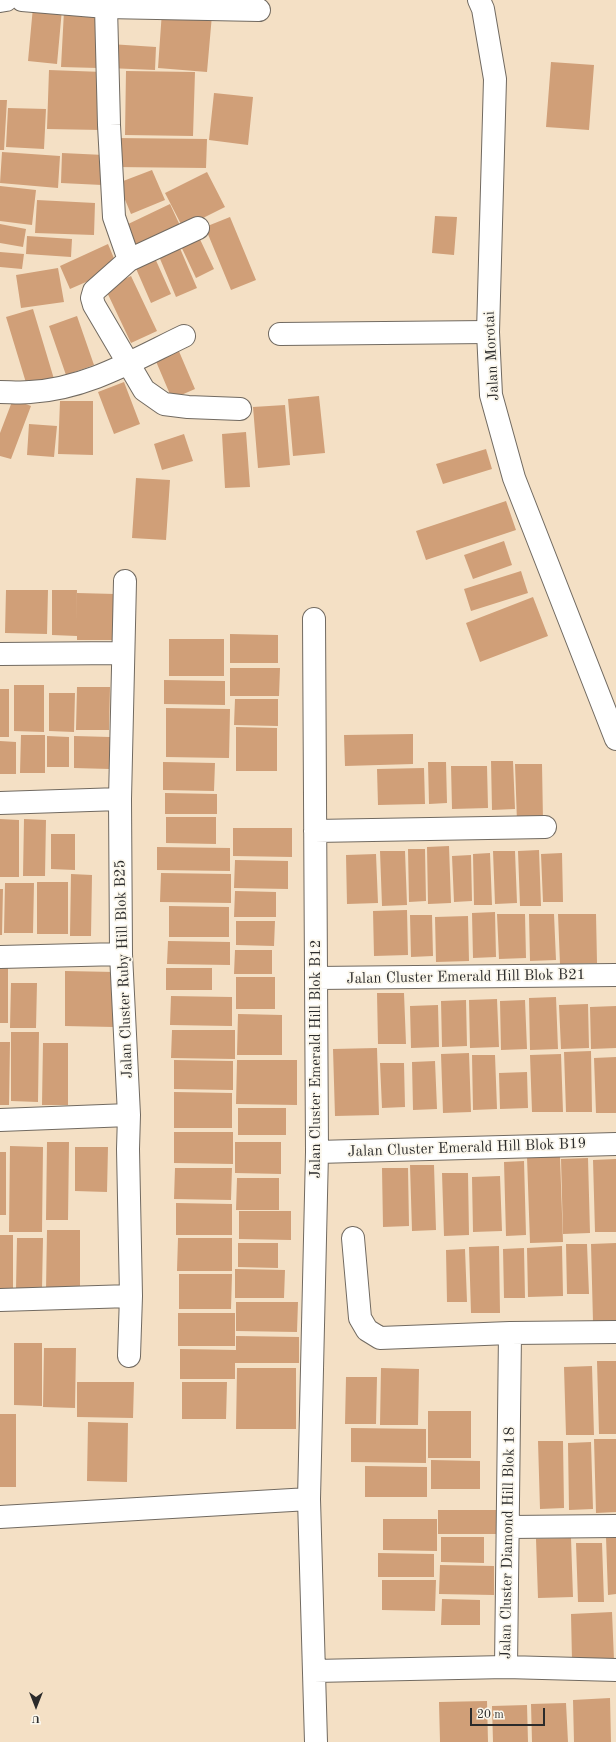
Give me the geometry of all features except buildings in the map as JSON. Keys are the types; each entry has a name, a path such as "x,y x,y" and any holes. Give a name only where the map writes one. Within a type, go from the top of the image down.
{"street":[{"path":"0,1 6,0"},
{"path":"22,0 106,7 259,10"},
{"name":"Jalan Morotai","path":"479,0 483,9 495,79 488,332 491,395 514,478 616,739"},
{"path":"106,7 109,125 114,217 129,260"},
{"path":"198,228 129,260 94,291 92,298 94,305 127,364 144,390 164,404 188,407 240,409"},
{"path":"280,334 488,332"},
{"path":"0,392 29,393 71,386 96,379 184,336"},
{"name":"Jalan Cluster Ruby Hill Blok B25","path":"125,581 122,653 120,799 121,954 129,1114 128,1149 131,1296 129,1356"},
{"name":"Jalan Cluster Emerald Hill Blok B12","path":"314,619 317,1152 309,1499 316,1742"},
{"path":"0,654 122,653"},
{"path":"0,803 120,799"},
{"path":"315,831 545,827"},
{"path":"0,957 121,954"},
{"name":"Jalan Cluster Emerald Hill Blok B21","path":"316,978 616,975"},
{"path":"0,1120 129,1114"},
{"name":"Jalan Cluster Emerald Hill Blok B19","path":"317,1152 616,1144"},
{"path":"353,1238 360,1318 368,1330 380,1338 510,1333 616,1332"},
{"path":"0,1300 131,1296"},
{"name":"Jalan Cluster Diamond Hill Blok 18","path":"510,1333 509,1527 506,1667 616,1670"},
{"path":"0,1517 309,1499"},
{"path":"509,1527 616,1526"},
{"path":"314,1671 506,1667"}]}
